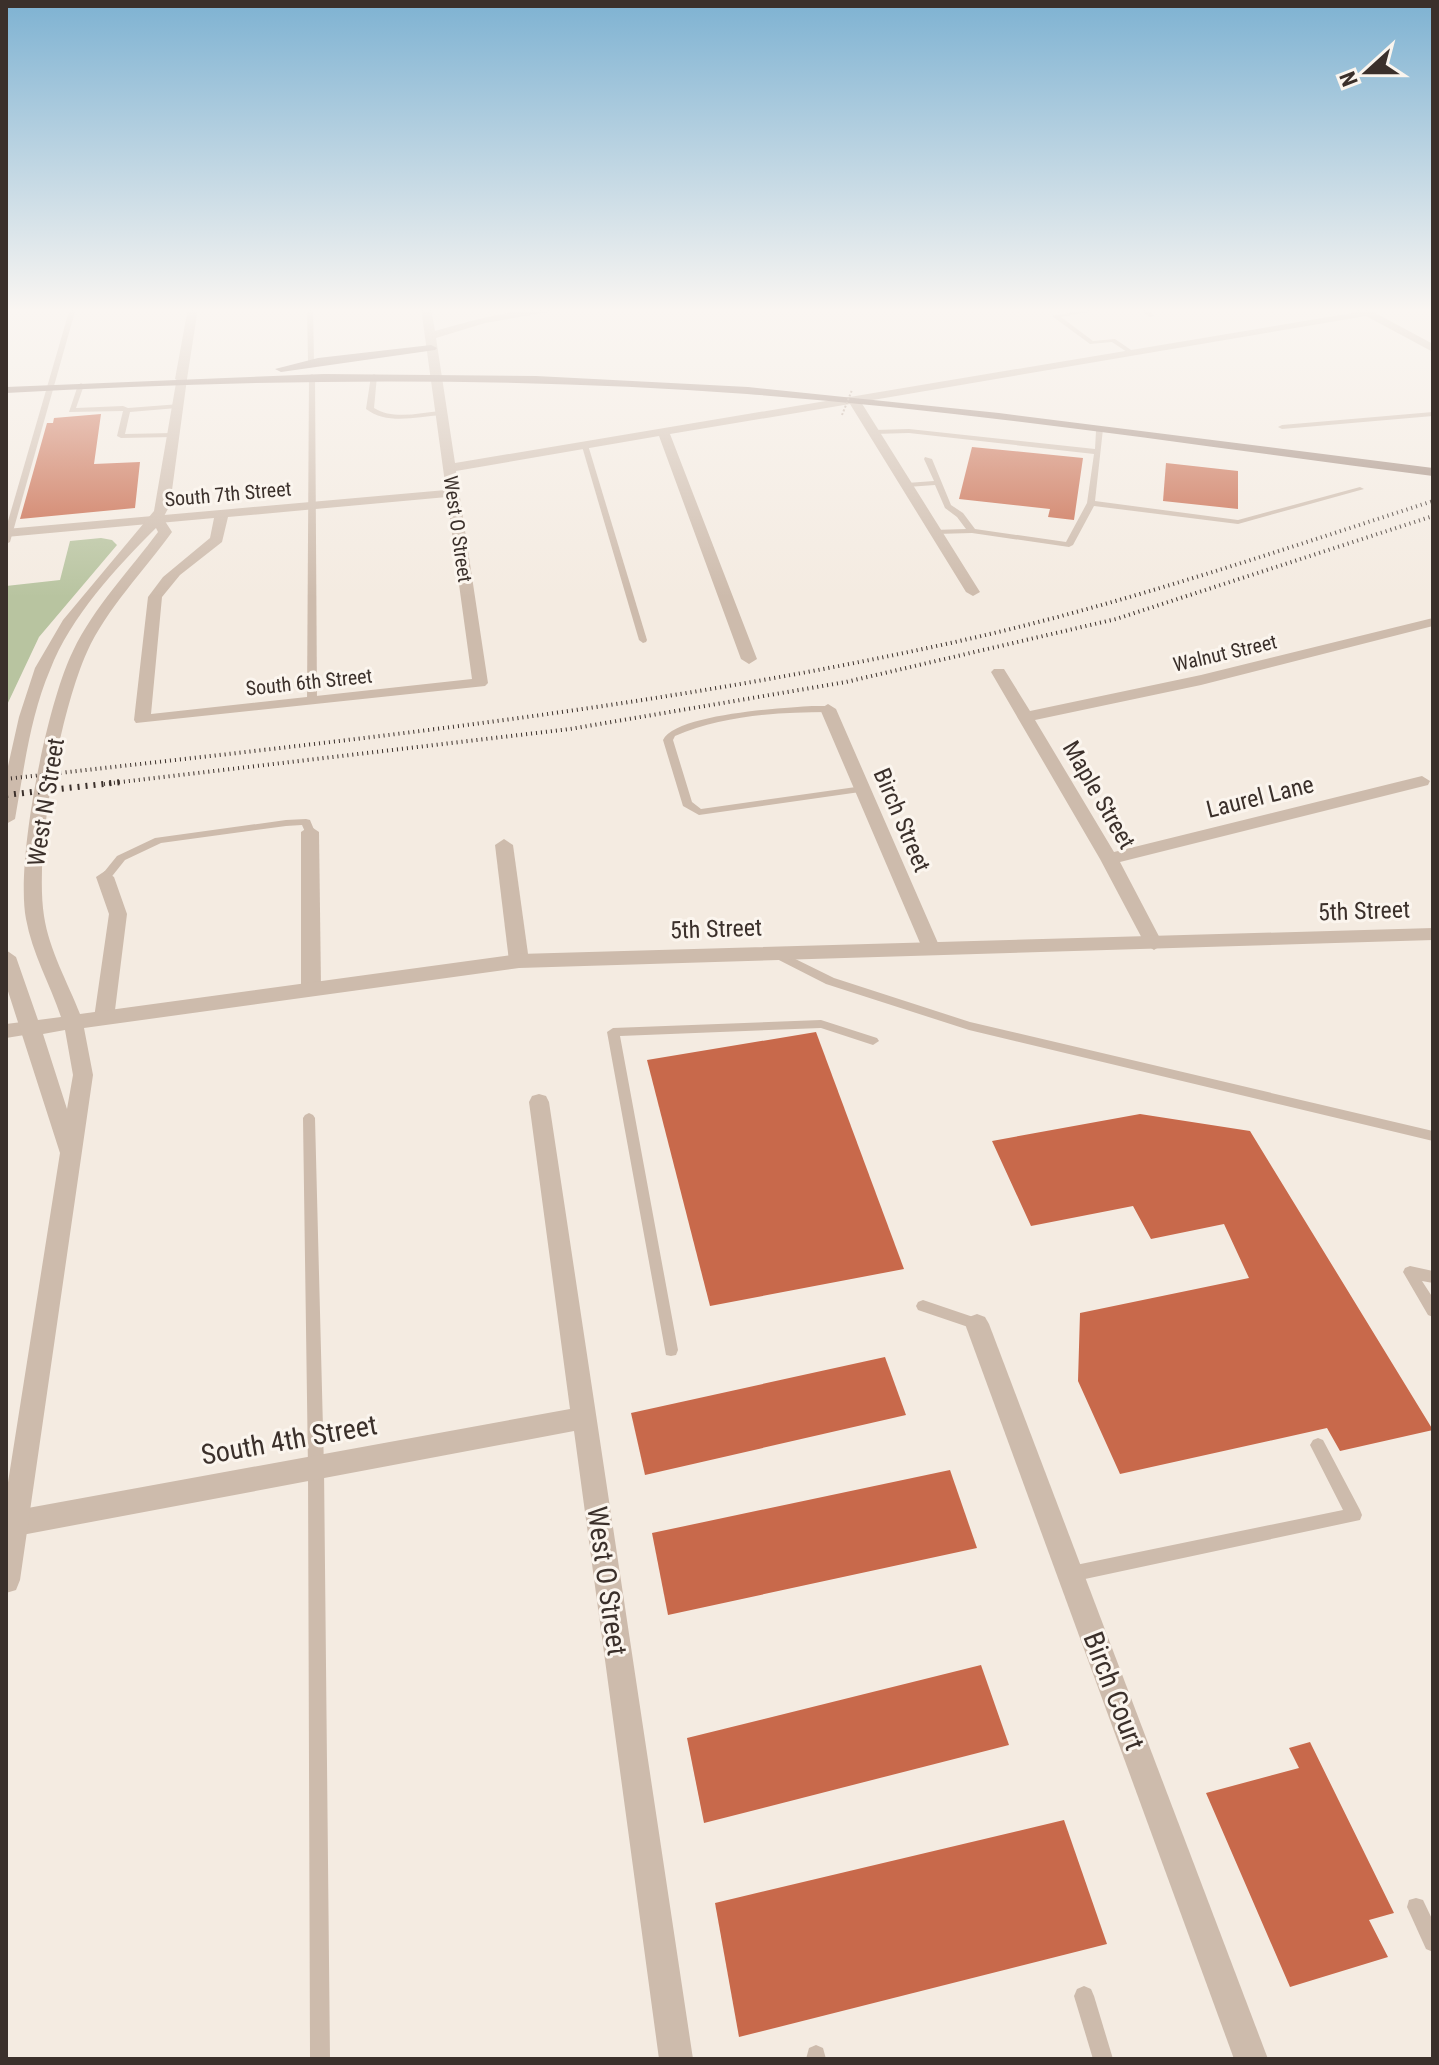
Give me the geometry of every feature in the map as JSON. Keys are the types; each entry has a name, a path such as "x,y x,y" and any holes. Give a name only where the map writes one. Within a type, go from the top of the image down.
{"main road":[{"path":"917,404 1100,431 1433,472"}],"street":[{"name":"West O Street","path":"440,404 480,683"},
{"path":"449,468 805,404"},
{"path":"858,404 973,592"},
{"name":"West N Street","path":"6,819 30,705 43,665 67,624 140,536 158,520 163,505 177,406"},
{"path":"663,432 749,659"},
{"name":"South 7th Street","path":"7,536 453,493"},
{"name":"South 6th Street","path":"222,514 217,539 176,570 155,597 142,720 480,683"},
{"name":"West N Street","path":"6,1580 10,1524 83,1075 75,1022 35,917 34,855 65,688 81,649 165,532 158,520"},
{"name":"Walnut Street","path":"1026,717 1201,680 1433,622"},
{"name":"Maple Street","path":"999,672 1109,859 1154,944"},
{"name":"Birch Street","path":"828,709 932,950"},
{"name":"Laurel Lane","path":"1109,859 1422,781"},
{"path":"310,832 311,988"},
{"path":"504,845 519,961"},
{"path":"104,1018 118,914 105,877"},
{"name":"5th Street","path":"6,1031 519,961 1433,934"},
{"name":"West N Street","path":"6,957 49,1081 70,1156"},
{"name":"West O Street","path":"539,1102 676,2059"},
{"name":"Birch Court","path":"977,1324 1251,2059"},
{"name":"South 4th Street","path":"10,1524 584,1418"}],"lane":[{"path":"7,536 47,404"},
{"path":"74,404 72,410 177,406"},
{"path":"312,404 312,701"},
{"path":"371,404 373,412 388,416 441,413"},
{"path":"127,410 121,436 173,435"},
{"path":"1282,427 1433,414"},
{"path":"874,432 909,431 1098,452"},
{"path":"936,532 972,531 1069,545 1091,503 1100,431"},
{"path":"584,445 643,640"},
{"path":"928,459 948,506 960,515 972,531"},
{"path":"907,485 938,483"},
{"path":"1091,503 1238,522 1360,489"},
{"path":"828,709 786,710 689,726 671,734 668,740 687,804 699,812 863,789"},
{"path":"105,877 121,858 159,840 286,823 306,822 310,832"},
{"path":"775,953 830,981 969,1026 1433,1136"},
{"path":"671,1350 613,1032 821,1024 873,1041"},
{"path":"309,1118 316,1468 320,2059"},
{"path":"1433,1277 1410,1272 1433,1311"},
{"path":"923,1306 977,1324"},
{"path":"1071,1574 1354,1515 1318,1445"},
{"path":"1416,1907 1433,1942"},
{"path":"1084,1996 1103,2059"}],"path":[{"path":"842,415 848,404"}],"green space":[{"path":"112,540 117,545 39,637 6,707 6,586 60,580 70,541"}],"building":[{"path":"101,414 94,464 140,462 135,508 20,519 47,423 53,423 54,418"},
{"path":"972,447 1083,458 1074,520 1048,517 1050,509 959,499"},
{"path":"1166,463 1238,471 1238,509 1163,501"},
{"path":"816,1032 904,1269 710,1306 647,1060"},
{"path":"1140,1114 1250,1131 1433,1430 1340,1451 1327,1428 1120,1474 1078,1381 1080,1313 1249,1278 1224,1224 1151,1239 1133,1206 1031,1226 992,1141"},
{"path":"885,1357 906,1415 645,1475 631,1413"},
{"path":"950,1470 977,1548 668,1615 652,1533"},
{"path":"981,1665 1009,1745 704,1823 687,1738"},
{"path":"1310,1742 1394,1913 1369,1920 1388,1957 1290,1987 1206,1793 1299,1768 1289,1748"},
{"path":"1064,1820 1107,1944 739,2037 715,1903"}],"railway":[{"path":"6,779 483,723 838,666 955,642 1076,612 1433,501"},
{"path":"120,782 570,729 846,682 1116,619 1433,516"},
{"path":"6,795 120,782"},
{"path":"104,784 120,782"}]}
